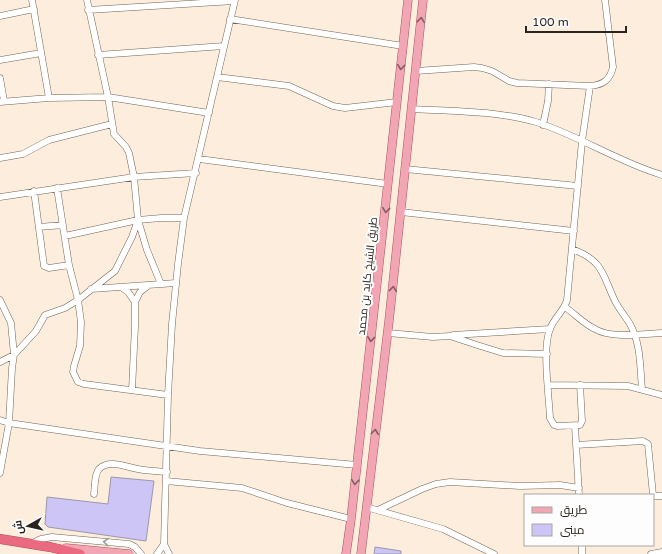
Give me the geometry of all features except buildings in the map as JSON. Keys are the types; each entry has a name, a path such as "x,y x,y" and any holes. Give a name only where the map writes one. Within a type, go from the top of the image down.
{"highway":[{"path":"1,539 50,547 80,554"}],"main road":[{"name":"طريق الشيخ كايد بن محمد","path":"346,554 408,0"},
{"path":"362,554 366,507 388,333 424,0"},
{"path":"394,131 409,132"},
{"path":"50,547 88,549 129,554"}],"street":[{"path":"32,0 49,98"},
{"path":"86,0 108,97 114,134 126,147 129,153 134,177 138,220 147,250 161,284"},
{"path":"88,10 234,0 196,173 184,218 176,283 168,395 168,445 164,544 169,554"},
{"path":"416,71 474,67 492,71 513,82 597,86 608,79 612,74 613,67 604,0"},
{"path":"0,16 34,9"},
{"path":"230,19 403,46"},
{"path":"98,55 224,46"},
{"path":"0,60 41,53"},
{"path":"217,77 289,86 333,106 345,108 397,102"},
{"path":"0,78 2,101 49,98 108,97 209,112"},
{"path":"543,125 548,101 549,84"},
{"path":"580,385 582,421 580,425 557,426 550,418 546,354 550,329 565,307 568,293 582,141 590,86"},
{"path":"412,109 505,116 543,125 582,141 630,164 662,175"},
{"path":"0,158 23,154 49,140 112,124"},
{"path":"199,159 388,184"},
{"path":"405,168 578,186"},
{"path":"0,196 134,177 196,173"},
{"path":"57,188 69,265 78,300 81,322 79,353 73,369 74,376 78,382 81,383 168,395"},
{"path":"34,191 46,267 49,268 69,265"},
{"path":"401,212 574,231"},
{"path":"65,236 138,220 184,218"},
{"path":"0,362 14,355 36,331 45,315 65,308 78,300 115,271 132,237 138,220"},
{"path":"39,227 63,225"},
{"path":"572,249 591,258 604,273 617,305 635,334 640,358 642,389"},
{"path":"91,289 176,283"},
{"path":"132,390 135,302 140,292 149,285"},
{"path":"121,287 128,292 135,302"},
{"path":"0,300 12,323 14,355 9,423 0,472"},
{"path":"565,307 589,326 601,332 614,334 662,333"},
{"path":"388,333 450,336 550,329"},
{"path":"450,336 503,352 546,354"},
{"path":"548,384 628,386 662,395"},
{"path":"0,420 9,423 168,445 200,451 357,465"},
{"path":"378,510 422,489 436,484 450,482 514,486 560,485 579,492 575,426"},
{"path":"576,445 646,442 648,444 653,494"},
{"path":"94,494 97,472 100,468 106,466 118,464 140,470 167,472"},
{"path":"166,481 242,488 287,503 351,519"},
{"path":"366,507 443,529 494,554"},
{"path":"31,544 46,537 59,537 129,544 135,547 141,554"},
{"path":"157,554 164,544"},
{"path":"651,554 662,552"}]}
